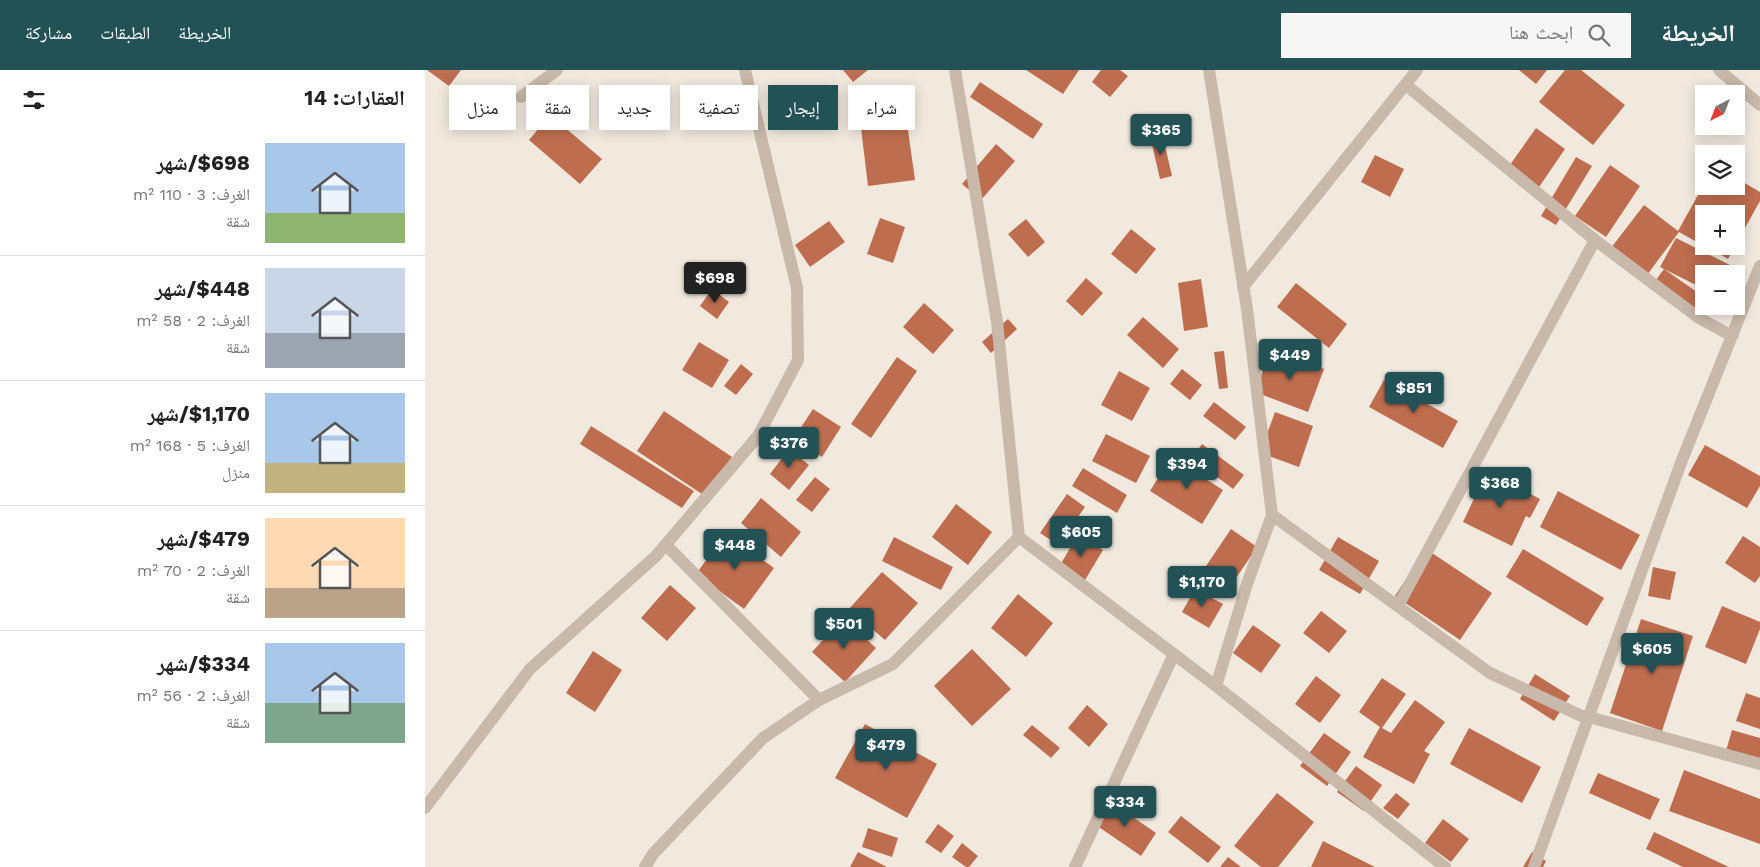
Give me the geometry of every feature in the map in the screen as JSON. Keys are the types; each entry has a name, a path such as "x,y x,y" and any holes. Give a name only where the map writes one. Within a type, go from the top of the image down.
{"street":[{"path":"521,97 557,70"},
{"path":"425,808 530,669 656,556 758,436 798,360 797,288 745,70"},
{"path":"955,70 997,322 1019,537 1217,686 1445,867"},
{"path":"1209,70 1243,287 1272,515 1247,584 1217,686"},
{"path":"1243,287 1417,70"},
{"path":"1719,70 1760,106"},
{"path":"1406,85 1595,240 1699,318 1732,336"},
{"path":"1398,606 1595,240"},
{"path":"1534,867 1682,460 1760,266"},
{"path":"1272,515 1490,673 1588,719 1589,717 1760,764"},
{"path":"645,867 653,854 763,738 819,700 893,664 1019,537"},
{"path":"665,545 819,700"},
{"path":"1075,867 1174,654"}],"building":[{"path":"427,70 461,70 449,86"},
{"path":"843,70 868,70 853,82"},
{"path":"1026,70 1079,70 1063,94"},
{"path":"1101,70 1120,70 1128,76 1110,97 1092,82"},
{"path":"1519,70 1547,70 1536,84"},
{"path":"1565,70 1581,70 1625,105 1593,145 1539,102"},
{"path":"980,82 1043,124 1033,139 970,97"},
{"path":"1536,128 1565,149 1537,190 1507,169"},
{"path":"537,130 568,130 602,159 580,184 529,140"},
{"path":"861,130 908,130 915,180 868,186"},
{"path":"1162,133 1172,176 1160,179 1150,136"},
{"path":"996,144 1015,161 981,200 962,184"},
{"path":"1375,155 1404,169 1390,197 1361,182"},
{"path":"1576,157 1592,166 1556,225 1541,216"},
{"path":"1610,165 1640,186 1606,237 1575,216"},
{"path":"1745,183 1760,192 1760,201 1745,228 1745,205 1695,205 1695,241 1679,232 1647,275 1611,248 1644,205 1678,231 1698,195 1745,195"},
{"path":"880,218 905,227 893,263 867,254"},
{"path":"1026,219 1045,242 1028,257 1008,234"},
{"path":"829,221 845,242 810,267 795,245"},
{"path":"1131,229 1156,249 1136,274 1111,254"},
{"path":"1676,238 1695,248 1695,255 1710,255 1730,265 1695,265 1695,284 1660,267"},
{"path":"1721,255 1730,255 1728,259"},
{"path":"1664,269 1695,291 1695,311 1691,317 1650,288"},
{"path":"1086,278 1103,293 1082,316 1066,301"},
{"path":"1201,279 1208,327 1184,331 1178,283"},
{"path":"1296,283 1347,324 1329,348 1277,307"},
{"path":"712,289 729,302 717,319 700,306"},
{"path":"924,303 954,330 933,354 903,327"},
{"path":"1143,317 1179,349 1163,368 1127,335"},
{"path":"1008,319 1017,329 991,353 982,342"},
{"path":"699,342 729,360 712,388 682,370"},
{"path":"1271,349 1324,369 1308,412 1255,392"},
{"path":"1224,351 1228,388 1219,389 1214,352"},
{"path":"897,357 917,371 871,438 851,424"},
{"path":"741,364 753,374 736,395 724,386"},
{"path":"1182,369 1202,385 1190,400 1170,384"},
{"path":"1119,371 1150,388 1132,421 1101,405"},
{"path":"1384,380 1458,421 1443,448 1369,407"},
{"path":"1214,402 1246,427 1235,440 1203,416"},
{"path":"813,409 841,427 822,457 794,438"},
{"path":"664,411 732,457 705,496 637,451"},
{"path":"1275,412 1313,426 1299,467 1260,453"},
{"path":"591,426 694,491 682,508 580,444"},
{"path":"1106,434 1150,456 1136,483 1092,461"},
{"path":"1202,444 1244,475 1233,489 1192,458"},
{"path":"1705,445 1760,476 1760,486 1747,508 1688,475"},
{"path":"789,449 809,465 789,490 770,474"},
{"path":"1171,457 1223,490 1202,524 1150,491"},
{"path":"1083,468 1127,495 1117,513 1072,486"},
{"path":"1487,471 1540,499 1530,518 1526,516 1512,546 1463,522"},
{"path":"815,477 830,489 812,512 796,500"},
{"path":"1558,491 1640,535 1621,570 1540,527"},
{"path":"1067,494 1085,507 1058,545 1040,533"},
{"path":"761,498 801,532 781,557 741,523"},
{"path":"956,504 992,532 968,565 932,537"},
{"path":"1231,529 1257,547 1226,593 1200,575"},
{"path":"726,533 774,568 744,609 696,574"},
{"path":"1078,535 1103,550 1085,580 1060,565"},
{"path":"1743,536 1760,547 1760,576 1755,583 1725,563"},
{"path":"894,537 953,567 941,590 882,561"},
{"path":"1338,537 1379,561 1360,594 1319,570"},
{"path":"1426,549 1492,593 1460,640 1395,596"},
{"path":"1523,549 1604,598 1587,626 1506,577"},
{"path":"1653,567 1676,572 1670,600 1648,596"},
{"path":"882,572 918,603 885,640 849,609"},
{"path":"670,585 696,608 667,641 641,618"},
{"path":"1195,589 1223,604 1209,628 1182,612"},
{"path":"1018,594 1053,623 1026,657 991,628"},
{"path":"1722,606 1760,622 1760,629 1746,664 1705,647"},
{"path":"1321,611 1347,631 1329,653 1303,633"},
{"path":"843,618 876,648 845,682 812,652"},
{"path":"1641,619 1693,636 1662,731 1610,713"},
{"path":"1253,625 1281,645 1261,673 1233,653"},
{"path":"972,649 1011,689 972,726 934,686"},
{"path":"593,651 622,670 595,712 566,693"},
{"path":"1535,674 1570,696 1554,721 1520,699"},
{"path":"1316,676 1341,695 1320,723 1295,704"},
{"path":"1382,678 1406,694 1382,728 1391,733 1415,700 1445,722 1424,751 1430,754 1414,784 1363,757 1380,727 1359,712"},
{"path":"1746,693 1760,698 1760,729 1736,721"},
{"path":"1087,705 1108,724 1089,747 1068,728"},
{"path":"865,724 937,764 907,818 835,778"},
{"path":"1032,725 1060,748 1051,758 1023,735"},
{"path":"1469,728 1541,767 1522,803 1450,764"},
{"path":"1732,730 1760,738 1760,761 1726,751"},
{"path":"1324,733 1351,752 1327,786 1300,766"},
{"path":"1356,766 1382,785 1364,811 1337,792"},
{"path":"1684,770 1760,799 1760,844 1669,811"},
{"path":"1598,773 1660,799 1650,820 1589,793"},
{"path":"1277,793 1314,822 1278,867 1261,867 1234,846"},
{"path":"1396,793 1410,804 1398,819 1383,808"},
{"path":"1108,800 1156,833 1141,856 1093,823"},
{"path":"1181,816 1221,847 1208,863 1168,832"},
{"path":"1443,819 1469,839 1451,862 1425,843"},
{"path":"938,824 954,836 941,853 925,842"},
{"path":"868,828 898,838 892,857 862,847"},
{"path":"1654,832 1729,867 1683,867 1646,849"},
{"path":"1323,841 1375,867 1311,867"},
{"path":"962,843 978,856 969,867 966,867 952,857"},
{"path":"858,852 887,867 850,867"},
{"path":"1532,852 1546,861 1543,867 1523,867"},
{"path":"1228,857 1241,867 1220,867"}]}
